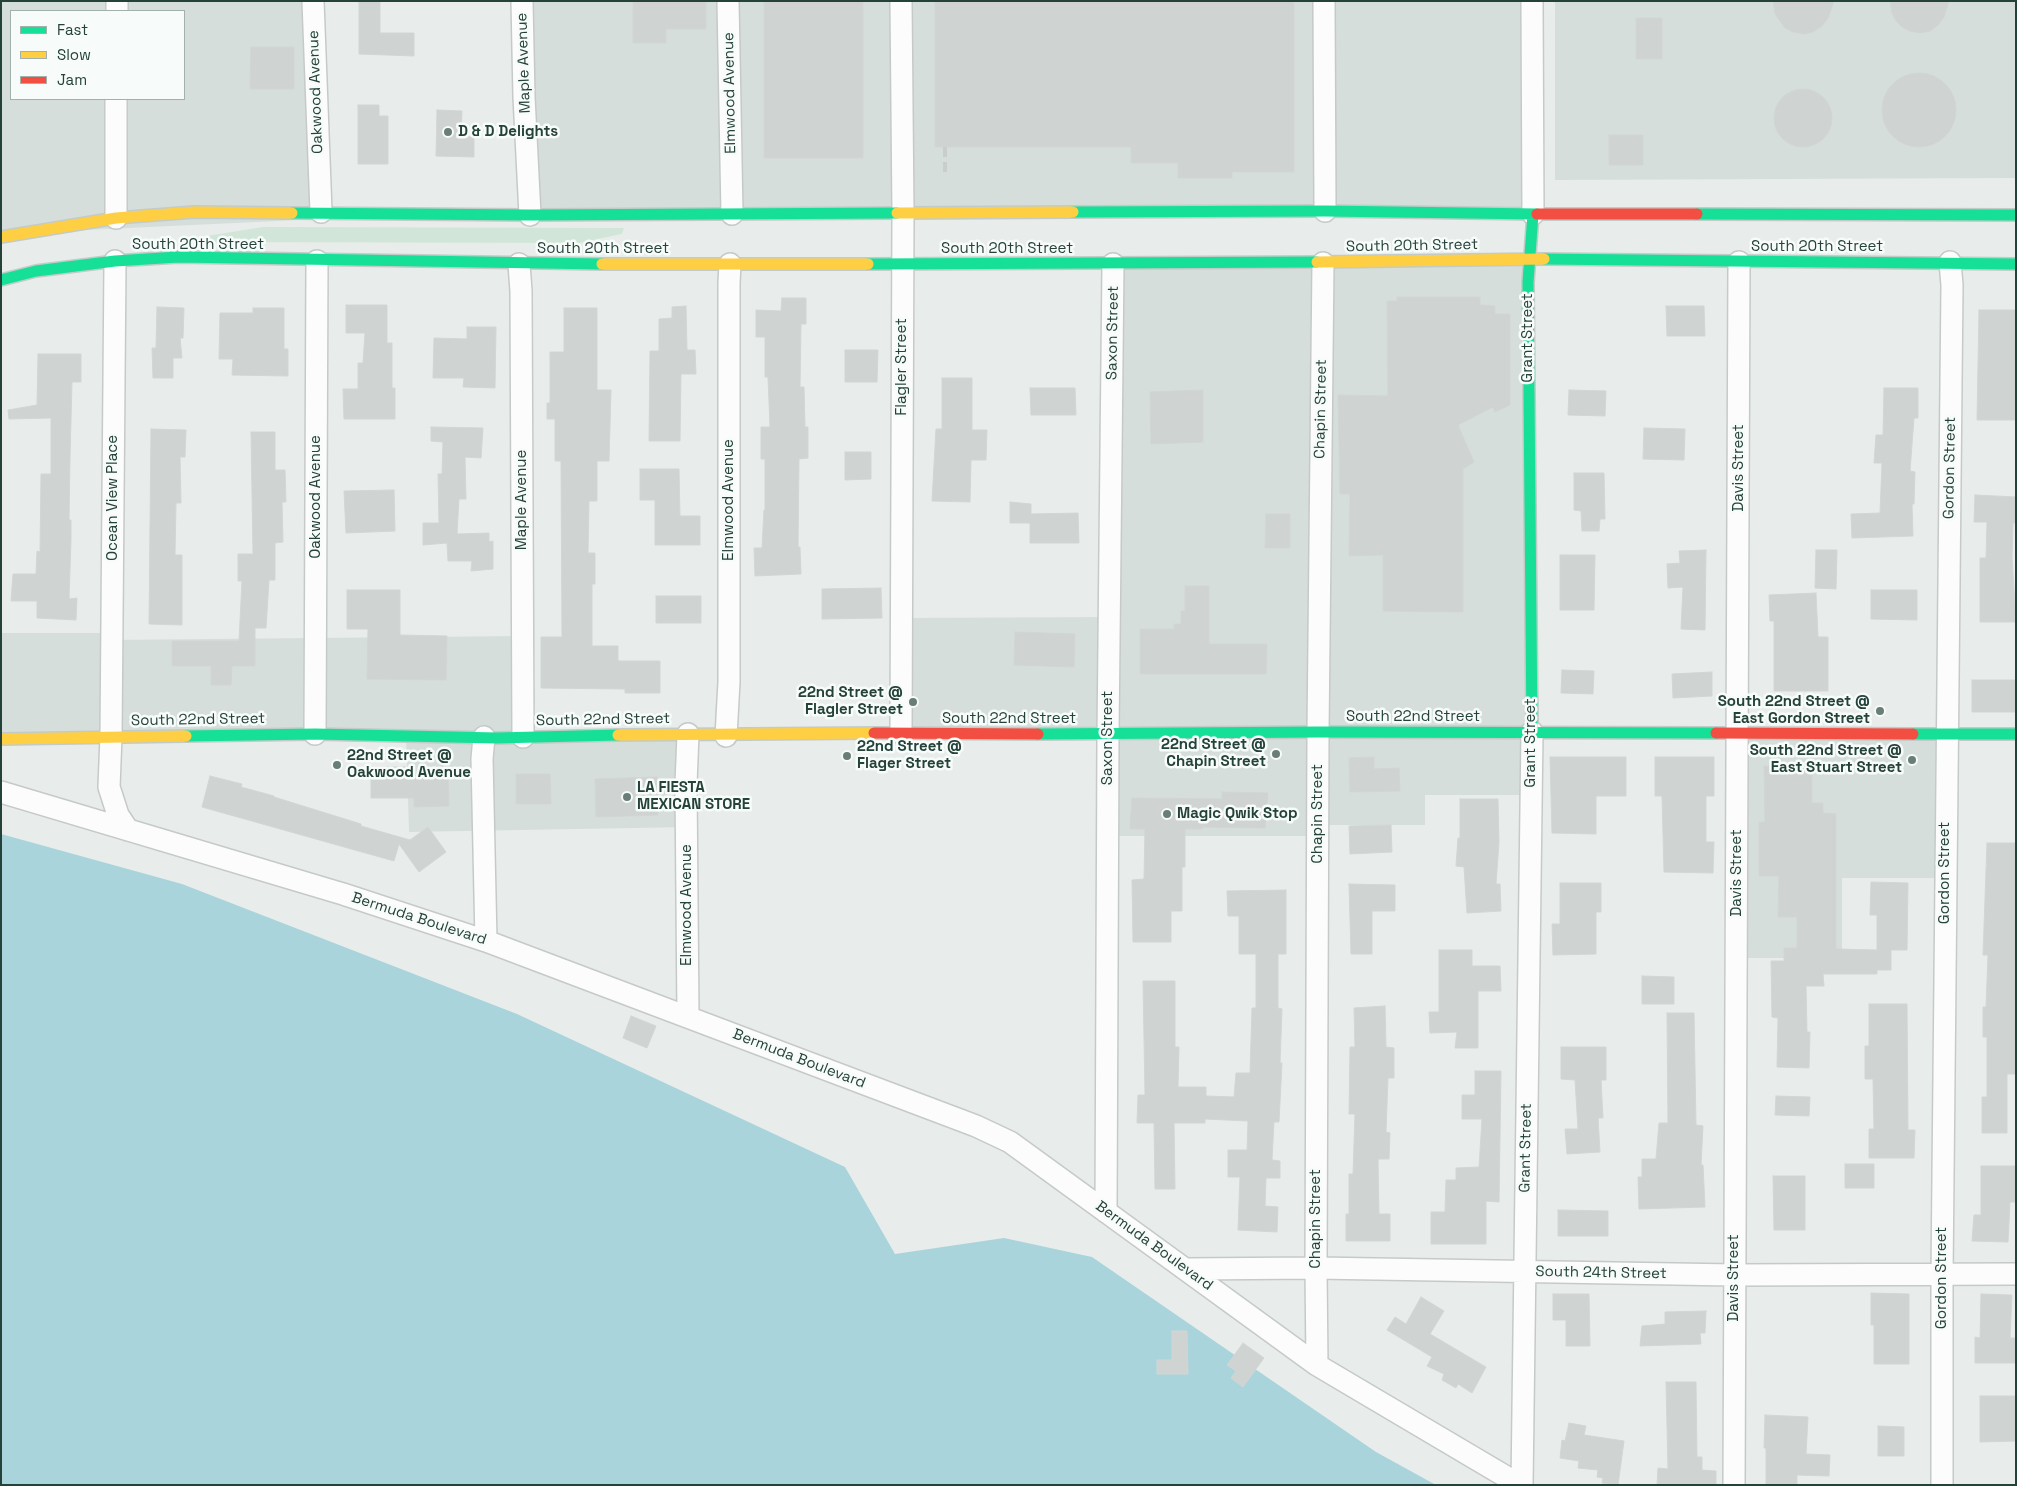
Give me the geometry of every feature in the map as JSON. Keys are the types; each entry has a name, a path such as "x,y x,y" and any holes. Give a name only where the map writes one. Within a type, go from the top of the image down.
{"main road":[{"name":"South 20th Street","path":"1,237 116,218 194,212 530,215 1325,211 1533,214 2016,215"},
{"name":"Grant Street","path":"1532,732 1529,259 1533,214"},
{"name":"South 20th Street","path":"1,280 36,271 115,261 178,257 519,264 1323,263 1529,259 2016,264"},
{"name":"South 22nd Street","path":"1,739 315,734 484,737 688,734 726,736 901,733 1108,735 1318,732 2016,734"}],"street":[{"name":"Oakwood Avenue","path":"313,1 320,212"},
{"name":"Maple Avenue","path":"522,1 524,97 530,215"},
{"name":"Elmwood Avenue","path":"728,1 732,214"},
{"name":"Flagler Street","path":"901,1 903,214 901,733"},
{"path":"1324,1 1325,211"},
{"name":"Grant Street","path":"1532,1 1533,214"},
{"path":"116,100 116,218"},
{"name":"Ocean View Place","path":"115,261 109,787 118,815 128,830"},
{"name":"Oakwood Avenue","path":"315,734 317,261"},
{"name":"Davis Street","path":"1734,1485 1739,262"},
{"name":"Gordon Street","path":"1942,1485 1946,734 1952,295 1950,262"},
{"name":"Chapin Street","path":"1317,1365 1318,732 1323,263"},
{"name":"Maple Avenue","path":"519,264 521,291 523,737"},
{"name":"Elmwood Avenue","path":"726,736 729,682 730,264"},
{"name":"Saxon Street","path":"1106,1212 1108,735 1113,264"},
{"name":"Grant Street","path":"1521,1485 1532,732"},
{"name":"Elmwood Avenue","path":"688,734 688,1017"},
{"path":"484,737 482,759 486,941"},
{"name":"Bermuda Boulevard","path":"1,792 343,894 486,941 976,1126 1010,1142 1317,1365 1521,1485"},
{"name":"South 24th Street","path":"1186,1269 1316,1268 1524,1273 1734,1275 2016,1274"}],"shaded area":[{"path":"1,1 312,1 320,219 1,234"},
{"path":"523,1 1527,1 1531,211 529,213"},
{"path":"1555,1 2016,1 2016,178 1555,180"},
{"path":"1525,260 1532,731 1320,731 1318,836 1109,836 1109,736 896,734 899,618 1112,617 1115,264"},
{"path":"1,633 108,633 108,640 520,636 522,733 688,731 690,827 409,832 406,734 108,731 1,733"},
{"path":"1739,732 1946,732 1946,878 1842,878 1842,958 1737,958"},
{"path":"1323,734 1531,734 1531,795 1425,795 1425,825 1323,825"}],"green space":[{"path":"263,227 624,228 622,234 579,243 207,242 207,236"}],"water":[{"path":"1,834 182,884 517,1014 845,1167 895,1254 1004,1238 1092,1257 1376,1452 1436,1485 1,1485"}],"building":[{"path":"359,1 380,1 380,33 414,33 414,56 359,54"},
{"path":"633,1 706,1 706,29 666,29 666,43 633,43"},
{"path":"764,1 863,1 863,158 764,158"},
{"path":"935,1 1294,1 1294,172 1232,172 1232,178 1178,178 1178,163 1131,163 1131,147 935,147"},
{"path":"1773,1 1834,1 1828,18 1822,26 1813,32 1804,34 1785,28 1775,14"},
{"path":"1890,1 1949,1 1944,17 1938,25 1930,31 1920,33 1902,27 1896,21 1892,13"},
{"path":"1636,18 1662,18 1662,59 1636,59"},
{"path":"251,47 294,47 294,89 250,89"},
{"path":"1912,73 1926,73 1940,79 1950,89 1956,103 1954,124 1940,141 1926,147 1912,147 1898,141 1888,131 1882,117 1882,103 1888,89 1898,79"},
{"path":"1803,89 1814,91 1827,102 1832,118 1830,129 1819,142 1803,147 1792,145 1779,134 1774,118 1776,107 1787,94"},
{"path":"358,105 379,105 379,116 388,116 388,164 358,164"},
{"name":"D & D Delights","path":"437,110 462,111 461,136 474,137 474,157 436,156"},
{"path":"1609,135 1643,135 1643,165 1609,165"},
{"path":"1397,297 1480,297 1480,305 1495,306 1495,314 1510,314 1510,405 1495,412 1493,407 1458,425 1474,462 1463,469 1463,612 1383,611 1383,555 1349,556 1350,494 1340,494 1338,395 1388,396 1387,301 1397,301"},
{"path":"782,298 806,298 806,324 801,324 800,387 804,387 805,427 808,427 808,458 799,459 798,547 800,547 801,574 755,576 754,548 762,548 765,510 765,459 761,459 761,427 770,427 768,377 765,377 765,337 756,337 756,310 781,311"},
{"path":"346,305 387,305 387,343 392,343 392,388 395,388 395,419 344,419 343,389 358,389 358,363 363,363 365,333 346,333"},
{"path":"686,306 687,350 695,350 696,374 681,374 680,441 649,441 650,351 659,351 659,319 672,318 672,307"},
{"path":"1666,306 1704,306 1705,336 1667,336"},
{"path":"157,307 184,308 183,338 180,338 182,358 173,358 173,378 153,378 152,348 156,348"},
{"path":"253,308 284,308 284,349 288,349 288,376 232,375 233,359 219,359 220,313 253,313"},
{"path":"564,308 597,308 597,390 611,390 609,461 597,461 597,501 589,501 588,553 595,553 595,584 592,584 592,646 618,646 618,661 660,661 660,693 625,693 625,689 541,688 541,637 562,637 561,461 555,461 555,419 547,419 547,403 550,403 550,352 564,352"},
{"path":"1979,310 2016,310 2016,420 1977,420"},
{"path":"467,327 496,327 495,388 463,387 464,378 433,378 434,338 467,339"},
{"path":"845,350 878,350 877,382 845,382"},
{"path":"38,354 81,354 81,382 72,382 70,458 69,520 71,520 71,540 69,599 77,598 76,620 37,618 37,601 11,601 13,574 36,574 37,551 40,552 41,474 51,474 51,418 9,419 8,410 37,405"},
{"path":"942,378 972,378 972,430 987,430 986,460 971,460 970,502 932,501 936,429 942,429"},
{"path":"1030,388 1075,388 1076,415 1031,415"},
{"path":"1884,388 1918,388 1918,418 1914,418 1910,471 1915,472 1914,504 1912,504 1913,536 1852,538 1851,514 1880,513 1882,463 1874,463 1876,435 1883,435"},
{"path":"1203,390 1203,442 1151,444 1150,392"},
{"path":"1569,390 1606,391 1605,416 1568,415"},
{"path":"431,427 483,428 481,458 465,457 466,499 459,499 457,534 489,533 489,542 493,541 493,569 471,571 472,561 448,561 447,543 423,545 423,523 439,523 438,474 442,474 443,442 431,441"},
{"path":"1644,428 1685,429 1684,460 1643,459"},
{"path":"151,429 186,430 185,457 180,457 181,503 176,503 175,555 182,555 182,625 149,624"},
{"path":"251,432 275,432 275,470 285,470 286,502 282,502 283,542 275,543 275,580 269,580 266,628 255,628 255,666 232,666 231,685 211,685 211,666 172,666 172,641 239,641 242,581 238,581 238,554 253,554"},
{"path":"845,452 871,452 871,479 845,480"},
{"path":"640,469 679,469 680,516 700,516 700,545 655,545 655,500 640,500"},
{"path":"1574,473 1604,473 1605,519 1600,519 1599,531 1582,531 1581,511 1574,510"},
{"path":"394,490 395,531 346,533 344,491"},
{"path":"1975,495 2016,497 2016,523 2013,523 2012,558 2016,622 1980,622 1980,558 1986,558 1987,522 1974,522"},
{"path":"1010,502 1031,504 1031,514 1078,513 1079,543 1030,543 1030,523 1010,523"},
{"path":"1266,514 1290,514 1290,548 1265,548"},
{"path":"1706,550 1705,630 1681,629 1683,587 1668,588 1667,564 1680,563 1679,551"},
{"path":"1816,550 1837,550 1836,589 1815,588"},
{"path":"1560,555 1595,555 1594,610 1560,610"},
{"path":"1185,586 1209,586 1209,644 1267,644 1266,674 1140,674 1140,629 1174,629 1174,624 1181,624 1181,611 1185,611"},
{"path":"881,588 882,618 822,619 822,589"},
{"path":"347,590 400,590 400,635 447,636 446,680 367,679 368,629 347,629"},
{"path":"1871,590 1917,590 1917,620 1871,619"},
{"path":"1816,593 1818,637 1828,637 1828,691 1774,691 1774,621 1770,621 1769,595"},
{"path":"656,596 701,596 701,623 656,623"},
{"path":"1015,632 1075,634 1074,667 1014,665"},
{"path":"1562,670 1594,671 1593,694 1561,693"},
{"path":"1712,672 1712,696 1673,698 1672,674"},
{"path":"1972,680 2016,680 2016,712 1972,712"},
{"path":"1374,757 1374,769 1399,768 1400,791 1350,792 1349,758"},
{"path":"1550,757 1626,757 1626,796 1596,796 1596,834 1552,833"},
{"path":"1655,757 1714,757 1714,796 1706,796 1706,842 1714,842 1713,873 1664,872 1662,796 1655,796"},
{"path":"1764,766 1812,766 1812,803 1823,803 1823,813 1836,814 1836,949 1877,950 1877,915 1870,915 1871,882 1908,883 1907,950 1891,950 1891,970 1877,970 1877,974 1823,974 1824,986 1806,986 1807,1032 1810,1032 1809,1068 1777,1067 1778,1018 1772,1017 1771,961 1784,961 1784,948 1797,948 1797,917 1778,917 1779,876 1759,876 1759,822 1765,822"},
{"path":"371,767 406,767 406,776 448,774 449,806 414,807 414,798 371,798"},
{"path":"516,774 550,774 551,804 516,804"},
{"path":"210,776 242,784 241,787 410,840 428,827 446,852 419,872 399,844 394,861 202,807"},
{"name":"LA FIESTA MEXICAN STORE","path":"657,777 658,815 596,817 595,779"},
{"path":"1222,792 1268,793 1265,828 1202,827 1202,829 1185,829 1185,867 1182,867 1182,911 1171,911 1171,942 1133,942 1132,880 1144,879 1145,829 1130,829 1132,798 1222,799"},
{"path":"1460,799 1498,799 1499,842 1496,884 1500,884 1501,911 1467,913 1464,867 1456,866 1458,838 1460,838"},
{"path":"1391,825 1392,852 1350,854 1349,826"},
{"path":"1987,843 2016,843 2016,1074 2007,1074 2007,1133 1982,1133 1982,1097 1987,1097 1987,1037 1983,1037 1983,1007 1986,1007 1988,955 1983,955"},
{"path":"1560,883 1601,883 1601,912 1596,912 1596,954 1553,955 1552,924 1560,924"},
{"path":"1349,884 1395,885 1395,911 1372,911 1372,954 1351,954"},
{"path":"1286,890 1286,954 1278,954 1278,1008 1282,1009 1279,1122 1274,1122 1272,1160 1280,1161 1280,1178 1266,1178 1265,1206 1278,1207 1277,1232 1238,1230 1240,1177 1228,1177 1228,1150 1247,1150 1248,1121 1205,1119 1205,1123 1174,1123 1175,1189 1155,1189 1154,1123 1137,1123 1138,1095 1145,1095 1143,981 1175,981 1175,1047 1179,1047 1178,1087 1206,1087 1206,1096 1234,1097 1236,1073 1250,1073 1252,1008 1256,1008 1256,954 1239,954 1239,916 1228,916 1227,891"},
{"path":"1439,950 1472,950 1472,966 1500,966 1501,991 1478,991 1478,1048 1455,1048 1457,1032 1430,1033 1429,1012 1439,1012"},
{"path":"1642,976 1674,977 1674,1004 1642,1004"},
{"path":"1869,1004 1907,1004 1908,1130 1915,1130 1914,1158 1869,1158 1869,1129 1874,1129 1873,1079 1865,1079 1865,1046 1869,1046"},
{"path":"1385,1006 1386,1047 1394,1048 1394,1078 1388,1078 1386,1132 1390,1133 1389,1159 1378,1159 1379,1214 1390,1214 1390,1241 1346,1241 1346,1214 1349,1214 1349,1174 1353,1174 1355,1114 1349,1114 1350,1047 1355,1047 1354,1008"},
{"path":"1667,1013 1694,1013 1696,1125 1703,1126 1701,1165 1703,1165 1705,1207 1639,1209 1638,1177 1642,1177 1642,1159 1656,1159 1659,1123 1668,1123"},
{"path":"631,1016 656,1026 647,1048 623,1038"},
{"path":"1561,1047 1606,1047 1606,1080 1601,1080 1603,1118 1598,1118 1600,1152 1567,1154 1565,1129 1578,1129 1575,1080 1561,1079"},
{"path":"1475,1071 1501,1071 1499,1202 1486,1201 1486,1244 1431,1244 1431,1212 1445,1212 1446,1180 1456,1180 1456,1168 1479,1167 1482,1119 1462,1119 1462,1095 1475,1095"},
{"path":"1776,1096 1810,1097 1809,1116 1775,1115"},
{"path":"1845,1164 1874,1164 1874,1188 1845,1188"},
{"path":"1981,1166 2016,1166 2015,1202 2010,1202 2008,1242 1972,1241 1974,1215 1981,1215"},
{"path":"1773,1176 1805,1176 1805,1230 1774,1230"},
{"path":"1558,1210 1608,1211 1608,1236 1558,1236"},
{"path":"1871,1293 1909,1294 1909,1364 1874,1364 1874,1325 1871,1325"},
{"path":"1553,1294 1589,1294 1590,1346 1566,1346 1566,1320 1553,1320"},
{"path":"1981,1294 2012,1295 2010,1338 2016,1338 2016,1363 1975,1363 1975,1337 1980,1338"},
{"path":"1421,1297 1444,1311 1430,1334 1486,1367 1472,1393 1458,1384 1456,1388 1442,1380 1444,1374 1427,1366 1432,1357 1387,1330 1395,1317 1406,1324"},
{"path":"1706,1311 1705,1333 1700,1333 1701,1344 1640,1346 1642,1326 1665,1324 1665,1312"},
{"path":"1172,1331 1187,1331 1188,1374 1157,1374 1157,1360 1172,1360"},
{"path":"1243,1343 1264,1358 1243,1387 1231,1378 1236,1371 1227,1365"},
{"path":"1666,1382 1696,1382 1697,1457 1702,1457 1702,1470 1716,1471 1716,1485 1657,1485 1658,1468 1668,1469"},
{"path":"1980,1396 2016,1396 2016,1441 1980,1442"},
{"path":"1765,1415 1808,1417 1806,1454 1830,1455 1829,1476 1797,1475 1797,1485 1766,1485"},
{"path":"1569,1423 1586,1426 1584,1435 1624,1441 1618,1485 1602,1483 1603,1478 1597,1477 1598,1470 1578,1468 1579,1461 1560,1458 1562,1440 1565,1441"},
{"path":"1878,1426 1904,1427 1904,1456 1878,1456"}],"railway":[{"path":"945,147 945,173"}],"traffic: fast":[{"path":"1073,212 1325,211 1537,214"},
{"path":"292,213 530,215 897,213"},
{"path":"1532,732 1528,282 1533,214"},
{"path":"1697,214 2016,215"},
{"path":"1,280 36,271 115,261 178,257 602,264"},
{"path":"1544,259 2016,264"},
{"path":"868,264 1317,262"},
{"path":"1038,734 1318,732 1716,733"},
{"path":"186,736 315,734 497,738 618,735"},
{"path":"1913,734 2016,734"}],"traffic: slow":[{"path":"1,237 116,218 194,212 292,213"},
{"path":"897,213 1073,212"},
{"path":"1317,262 1544,259"},
{"path":"602,264 868,264"},
{"path":"618,735 874,733"},
{"path":"1,739 186,736"}],"traffic: jam":[{"path":"1537,214 1697,214"},
{"path":"874,733 1038,734"},
{"path":"1716,733 1913,734"}],"place":[{"name":"D & D Delights","path":"448,132"},
{"name":"22nd Street @ Flagler Street","path":"913,702"},
{"name":"South 22nd Street @ East Gordon Street","path":"1880,711"},
{"name":"22nd Street @ Chapin Street","path":"1276,754"},
{"name":"22nd Street @ Flager Street","path":"847,756"},
{"name":"South 22nd Street @ East Stuart Street","path":"1912,760"},
{"name":"22nd Street @ Oakwood Avenue","path":"337,765"},
{"name":"LA FIESTA MEXICAN STORE","path":"627,797"},
{"name":"Magic Qwik Stop","path":"1167,814"}]}
